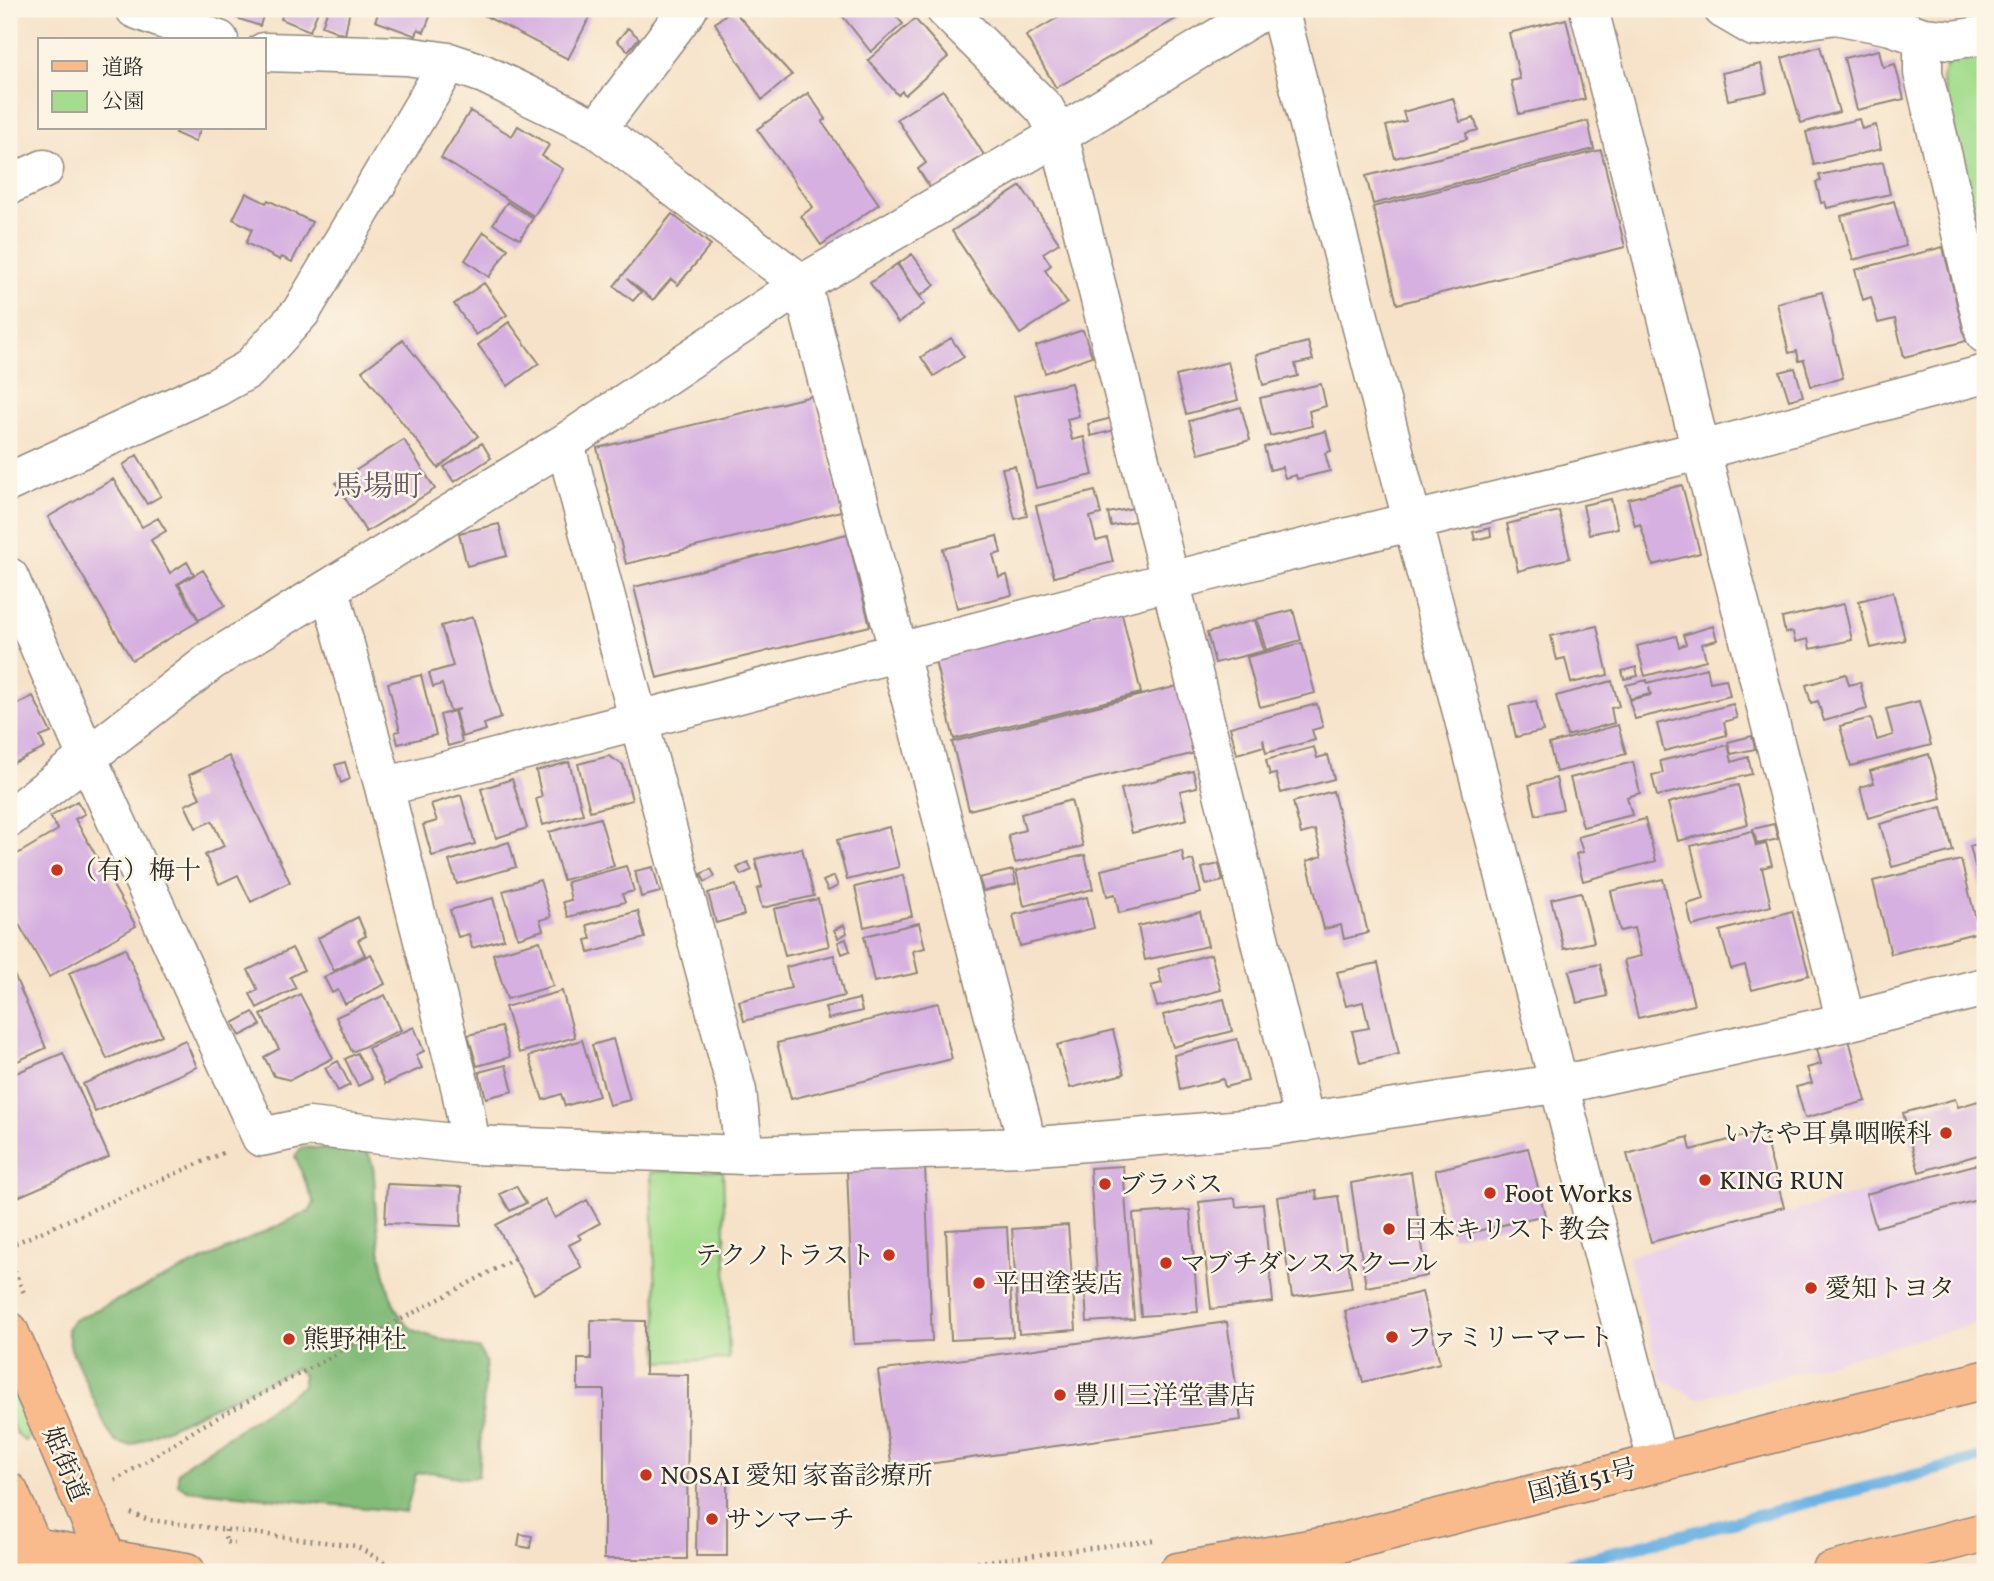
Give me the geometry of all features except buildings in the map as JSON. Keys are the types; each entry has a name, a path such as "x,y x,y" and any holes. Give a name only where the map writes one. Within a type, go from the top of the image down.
{"main road":[{"name":"姫街道","path":"9,1331 110,1566"},
{"name":"国道151号","path":"1171,1555 1332,1545 1985,1380"},
{"path":"9,1492 29,1554 110,1566 186,1572"},
{"path":"1830,1572 1985,1532"}],"street":[{"path":"135,9 214,38"},
{"path":"945,9 1045,109 1059,135 1305,1122"},
{"path":"9,818 211,661 565,443 802,284 1059,135 1265,9"},
{"path":"1279,9 1415,520 1657,1461"},
{"path":"1589,9 1846,1022"},
{"path":"1723,9 1754,27 1836,15 1891,26 1923,37 1953,40 1985,35"},
{"path":"597,129 672,14"},
{"path":"1923,37 1923,72 1985,334"},
{"path":"266,52 406,56 449,62 484,74 597,129 802,284 1022,1123 1025,1147"},
{"path":"9,482 217,387 249,369 301,312 449,62"},
{"path":"9,185 44,169"},
{"path":"384,787 1170,581 1699,451 1985,374"},
{"path":"565,443 737,1091 744,1154"},
{"path":"9,577 86,757 261,1137 309,1128 471,1145 744,1154 1025,1147 1305,1122 1558,1083 1846,1022 1985,987"},
{"path":"330,590 384,787 461,1090 471,1145"}],"path":[{"path":"9,1246 261,1137"},
{"path":"9,1258 25,1295"},
{"path":"107,1486 200,1427 514,1259"},
{"path":"125,1510 149,1520 356,1546 390,1565 496,1572"},
{"path":"226,1530 225,1542 235,1543"},
{"path":"901,1572 1171,1555"}],"shaded area":[{"name":"愛知トヨタ","path":"1985,1159 1985,1321 1697,1399 1661,1378 1628,1256"}],"green space":[{"path":"1985,53 1985,259 1942,79 1948,61"},
{"path":"302,1147 367,1152 373,1169 380,1251 389,1292 396,1309 405,1323 416,1331 479,1349 486,1363 478,1476 463,1478 431,1472 416,1474 406,1512 187,1490 178,1484 178,1472 187,1464 303,1386 303,1375 296,1368 132,1445 124,1445 108,1431 71,1349 67,1329 74,1320 310,1211 314,1203 295,1156"},
{"path":"723,1170 729,1359 659,1362 651,1172"},
{"path":"9,1383 31,1433 26,1441 15,1431 12,1423"}],"waterway":[{"path":"1538,1572 1985,1457"}],"place":[{"name":"（有）梅十","path":"57,870"},
{"name":"いたや耳鼻咽喉科","path":"1946,1133"},
{"name":"KING RUN","path":"1705,1180"},
{"name":"ブラバス","path":"1105,1184"},
{"name":"Foot Works","path":"1490,1193"},
{"name":"日本キリスト教会","path":"1389,1229"},
{"name":"テクノトラスト","path":"889,1255"},
{"name":"マブチダンススクール","path":"1166,1263"},
{"name":"平田塗装店","path":"979,1283"},
{"name":"愛知トヨタ","path":"1811,1288"},
{"name":"ファミリーマート","path":"1392,1337"},
{"name":"熊野神社","path":"289,1339"},
{"name":"豊川三洋堂書店","path":"1060,1395"},
{"name":"NOSAI 愛知 家畜診療所","path":"646,1475"},
{"name":"サンマーチ","path":"712,1519"}],"district":[{"name":"馬場町","path":"378,486"}]}
